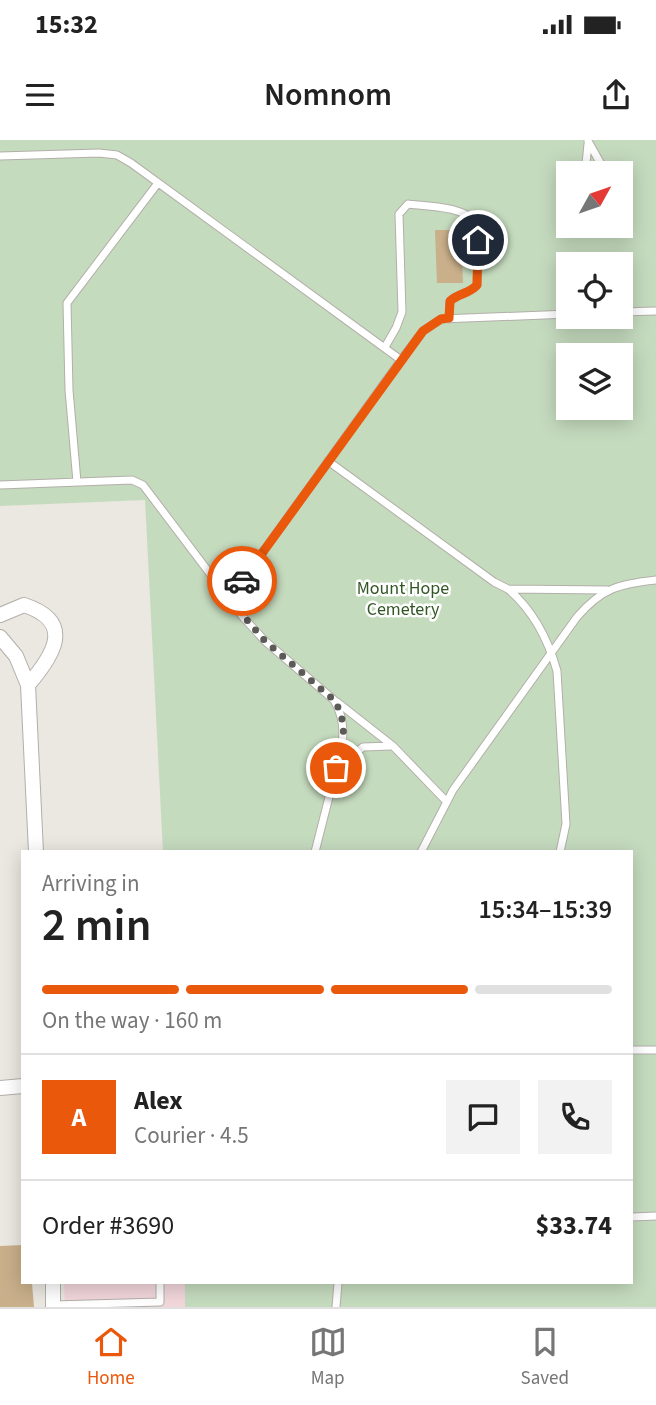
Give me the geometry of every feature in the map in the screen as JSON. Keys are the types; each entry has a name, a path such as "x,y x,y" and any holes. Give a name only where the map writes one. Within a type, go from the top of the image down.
{"street":[{"path":"0,615 24,606 40,611 51,622 55,647 46,664 27,685"},
{"path":"0,637 16,656 27,685 36,850"},
{"path":"0,1088 21,1086"},
{"path":"53,1284 53,1306"}],"lane":[{"path":"586,161 588,140"},
{"path":"588,140 599,161"},
{"path":"0,156 99,153 117,155 401,359"},
{"path":"76,482 69,390 67,303 158,183"},
{"path":"385,347 402,312 399,215 408,204 441,207 466,214 475,224 478,240 477,285 472,292 457,295 450,301 449,318"},
{"path":"633,312 656,311"},
{"path":"229,599 423,331 441,319 449,318 556,314"},
{"path":"328,461 483,574 508,589 535,618 552,652 557,671 566,824 560,850"},
{"path":"0,485 132,480 143,485 229,599 265,641 393,746 447,802"},
{"path":"422,850 453,790 589,603 607,590 625,584 656,580"},
{"path":"508,589 607,590"},
{"path":"316,850 344,728 334,700"},
{"path":"336,768 363,747 393,746"},
{"path":"633,1050 656,1050"},
{"path":"633,1217 656,1216"},
{"path":"53,1306 160,1304 160,1284"},
{"path":"330,1284 335,1297"},
{"path":"335,1307 338,1284"}],"shaded area":[{"path":"64,1284 185,1284 185,1307 65,1307"}],"green space":[{"name":"Mount Hope Cemetery","path":"0,140 656,140 656,1307 185,1307 185,1284 633,1284 633,850 163,850 145,500 0,506"}],"building":[{"path":"435,230 461,230 463,283 437,283"},
{"path":"21,1245 21,1284 32,1284 34,1307 0,1307 0,1246"}],"way so far":[{"path":"242,581 229,599 265,641 324,690 340,711 344,728 336,768"}],"route":[{"path":"242,581 423,331 431,324 449,318 450,301 457,295 472,292 477,285 478,240"}]}
